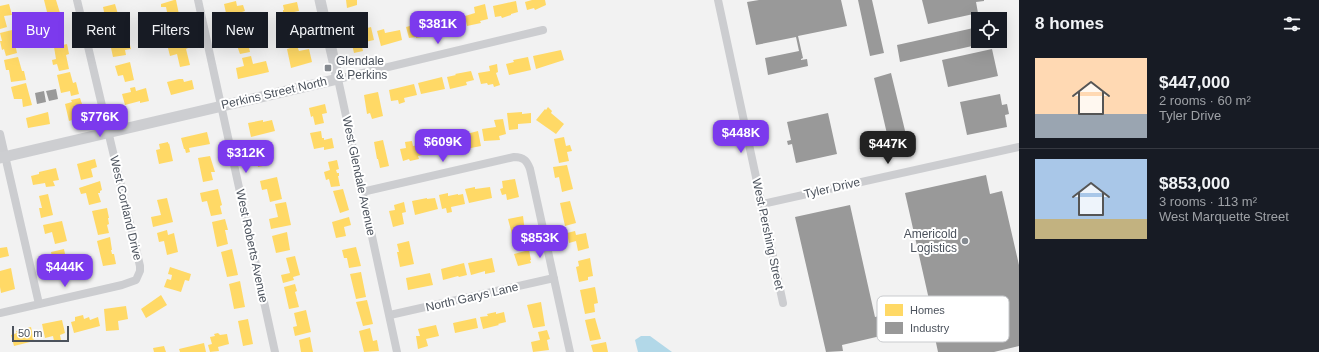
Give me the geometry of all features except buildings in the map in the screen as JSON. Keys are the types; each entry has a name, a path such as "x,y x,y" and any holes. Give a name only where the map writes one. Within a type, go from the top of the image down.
{"street":[{"name":"West Cortland Drive","path":"39,304 132,283 139,276 140,266 77,0"},
{"name":"West Roberts Avenue","path":"198,0 275,352"},
{"name":"West Glendale Avenue","path":"320,0 397,352"},
{"name":"West Pershing Street","path":"718,0 783,303"},
{"name":"Perkins Street North","path":"3,157 543,30"},
{"path":"0,134 3,157 39,304 0,313"},
{"name":"Tyler Drive","path":"762,204 1019,146"},
{"path":"362,192 514,158 524,158 530,169 570,352"},
{"name":"North Garys Lane","path":"390,315 554,278"}],"water":[{"path":"641,336 650,336 672,352 638,352 635,340"}],"place":[{"name":"Glendale & Perkins","path":"328,68"},
{"name":"Americold Logistics","path":"965,241"}]}
